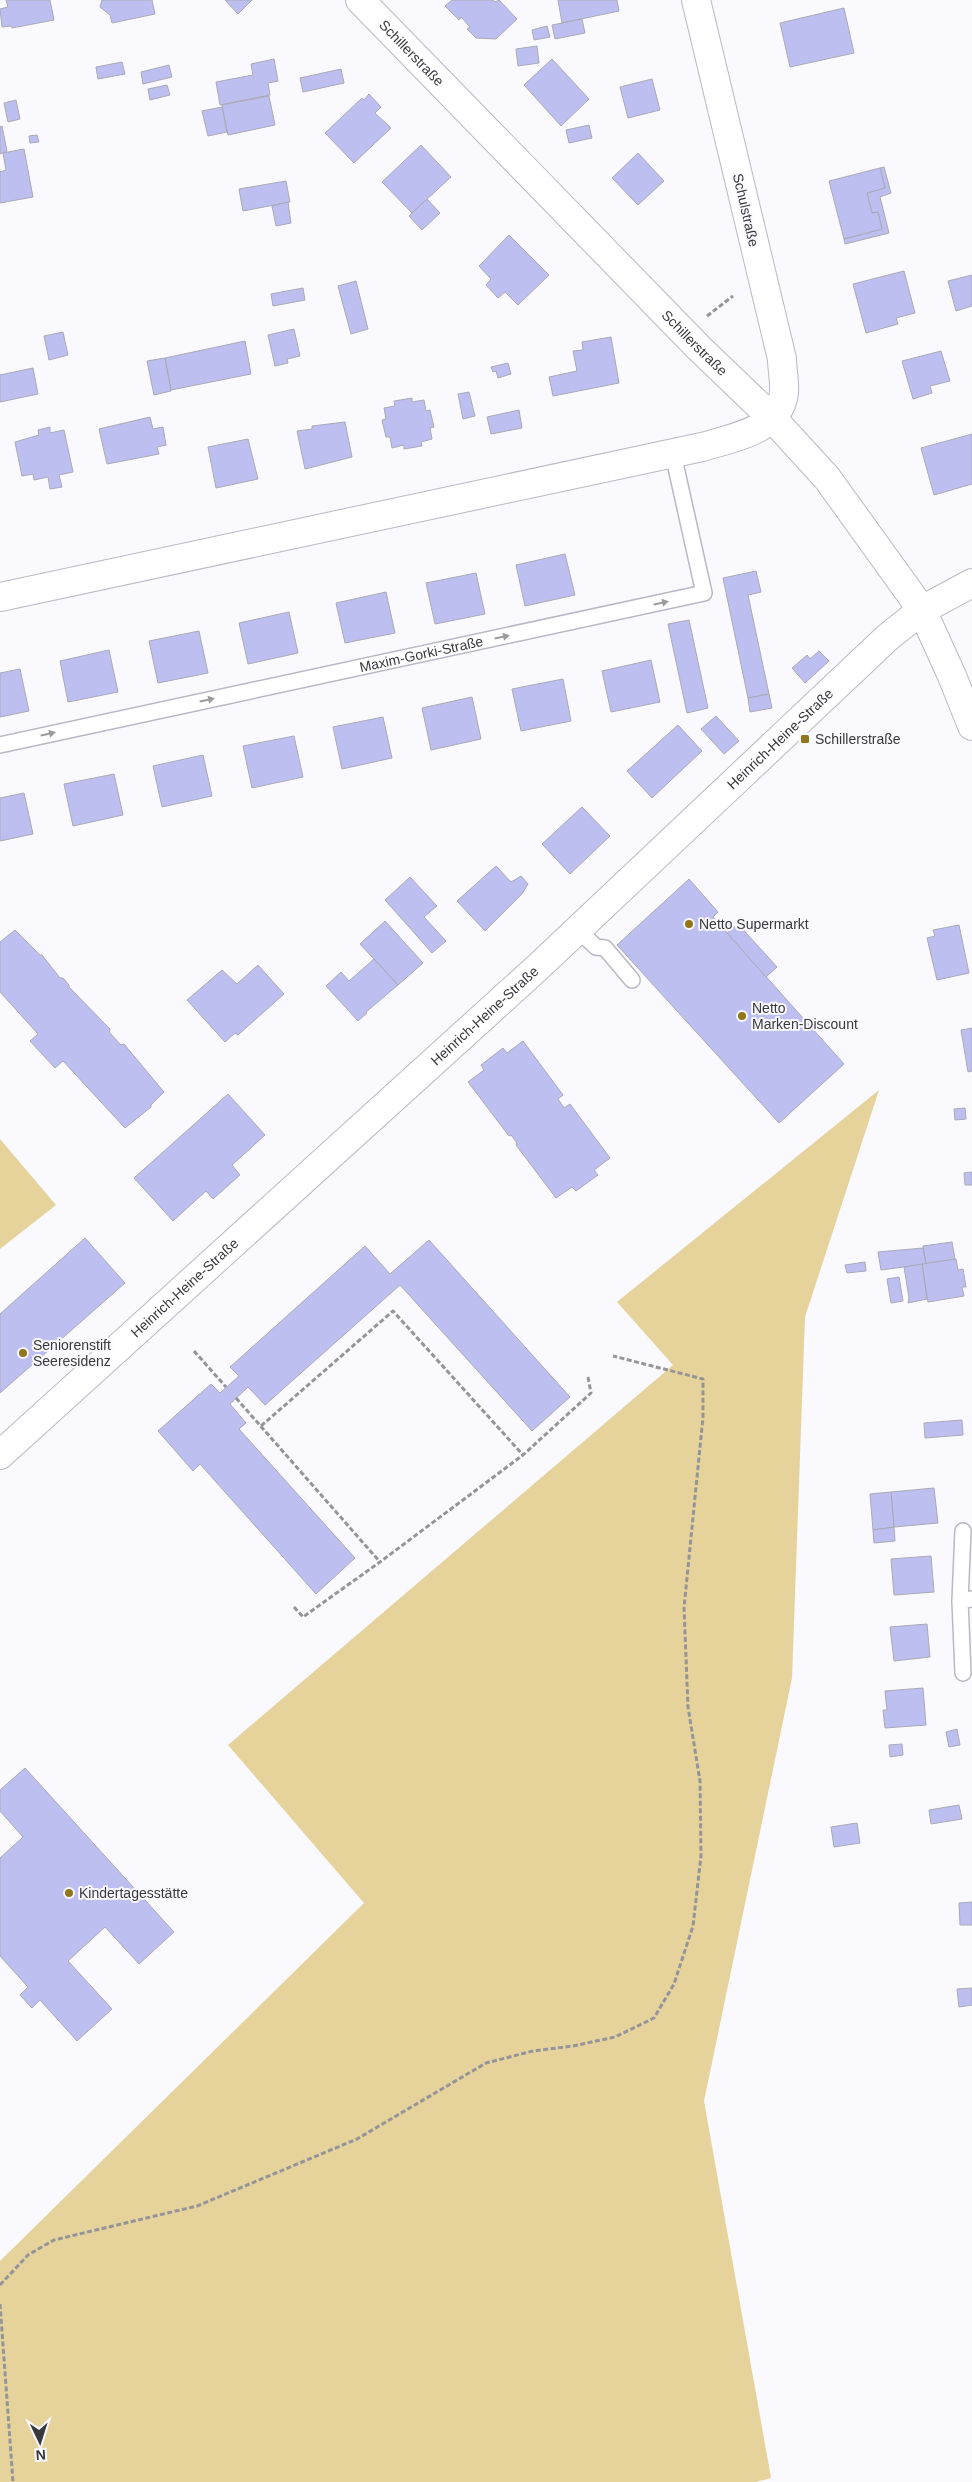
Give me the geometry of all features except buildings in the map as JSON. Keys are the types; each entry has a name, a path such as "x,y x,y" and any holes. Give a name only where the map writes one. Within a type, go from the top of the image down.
{"street":[{"name":"Schillerstraße","path":"360,0 699,348 773,419 827,478 922,610 972,726"},
{"name":"Schulstraße","path":"696,0 782,358 784,394 773,419"},
{"path":"0,597 673,454 746,434 773,419"},
{"name":"Heinrich-Heine-Straße","path":"0,1455 578,930 888,637 922,610 972,583"}],"lane":[{"name":"Maxim-Gorki-Straße","path":"0,744 704,593 673,454"},
{"path":"578,930 596,947 605,948 632,980"},
{"path":"963,1531 966,1600 963,1673"}],"path":[{"path":"706,316 733,296"},
{"path":"261,1426 393,1311 523,1455"},
{"path":"194,1352 226,1387"},
{"path":"0,2285 28,2256 54,2240 206,2202 357,2139 486,2063 534,2051 574,2046 615,2036 654,2018 674,1984 693,1926 701,1856 700,1781 688,1707 684,1608 703,1417 703,1379 613,1356"},
{"path":"294,1607 303,1617 523,1455 591,1393 588,1377"},
{"path":"236,1398 380,1562"},
{"path":"0,2304 13,2482"}],"shaded area":[{"path":"879,1090 805,1317 792,1678 704,2101 771,2478 756,2482 0,2482 0,2261 364,1903 228,1745 673,1365 617,1302"},
{"path":"0,1139 56,1205 0,1249"}],"place":[{"name":"Schillerstraße","path":"805,739"},
{"name":"Netto Supermarkt","path":"689,924"},
{"name":"Netto Marken-Discount","path":"742,1016"},
{"name":"Seniorenstift Seeresidenz","path":"23,1353"},
{"name":"Kindertagesstätte","path":"69,1893"}]}
